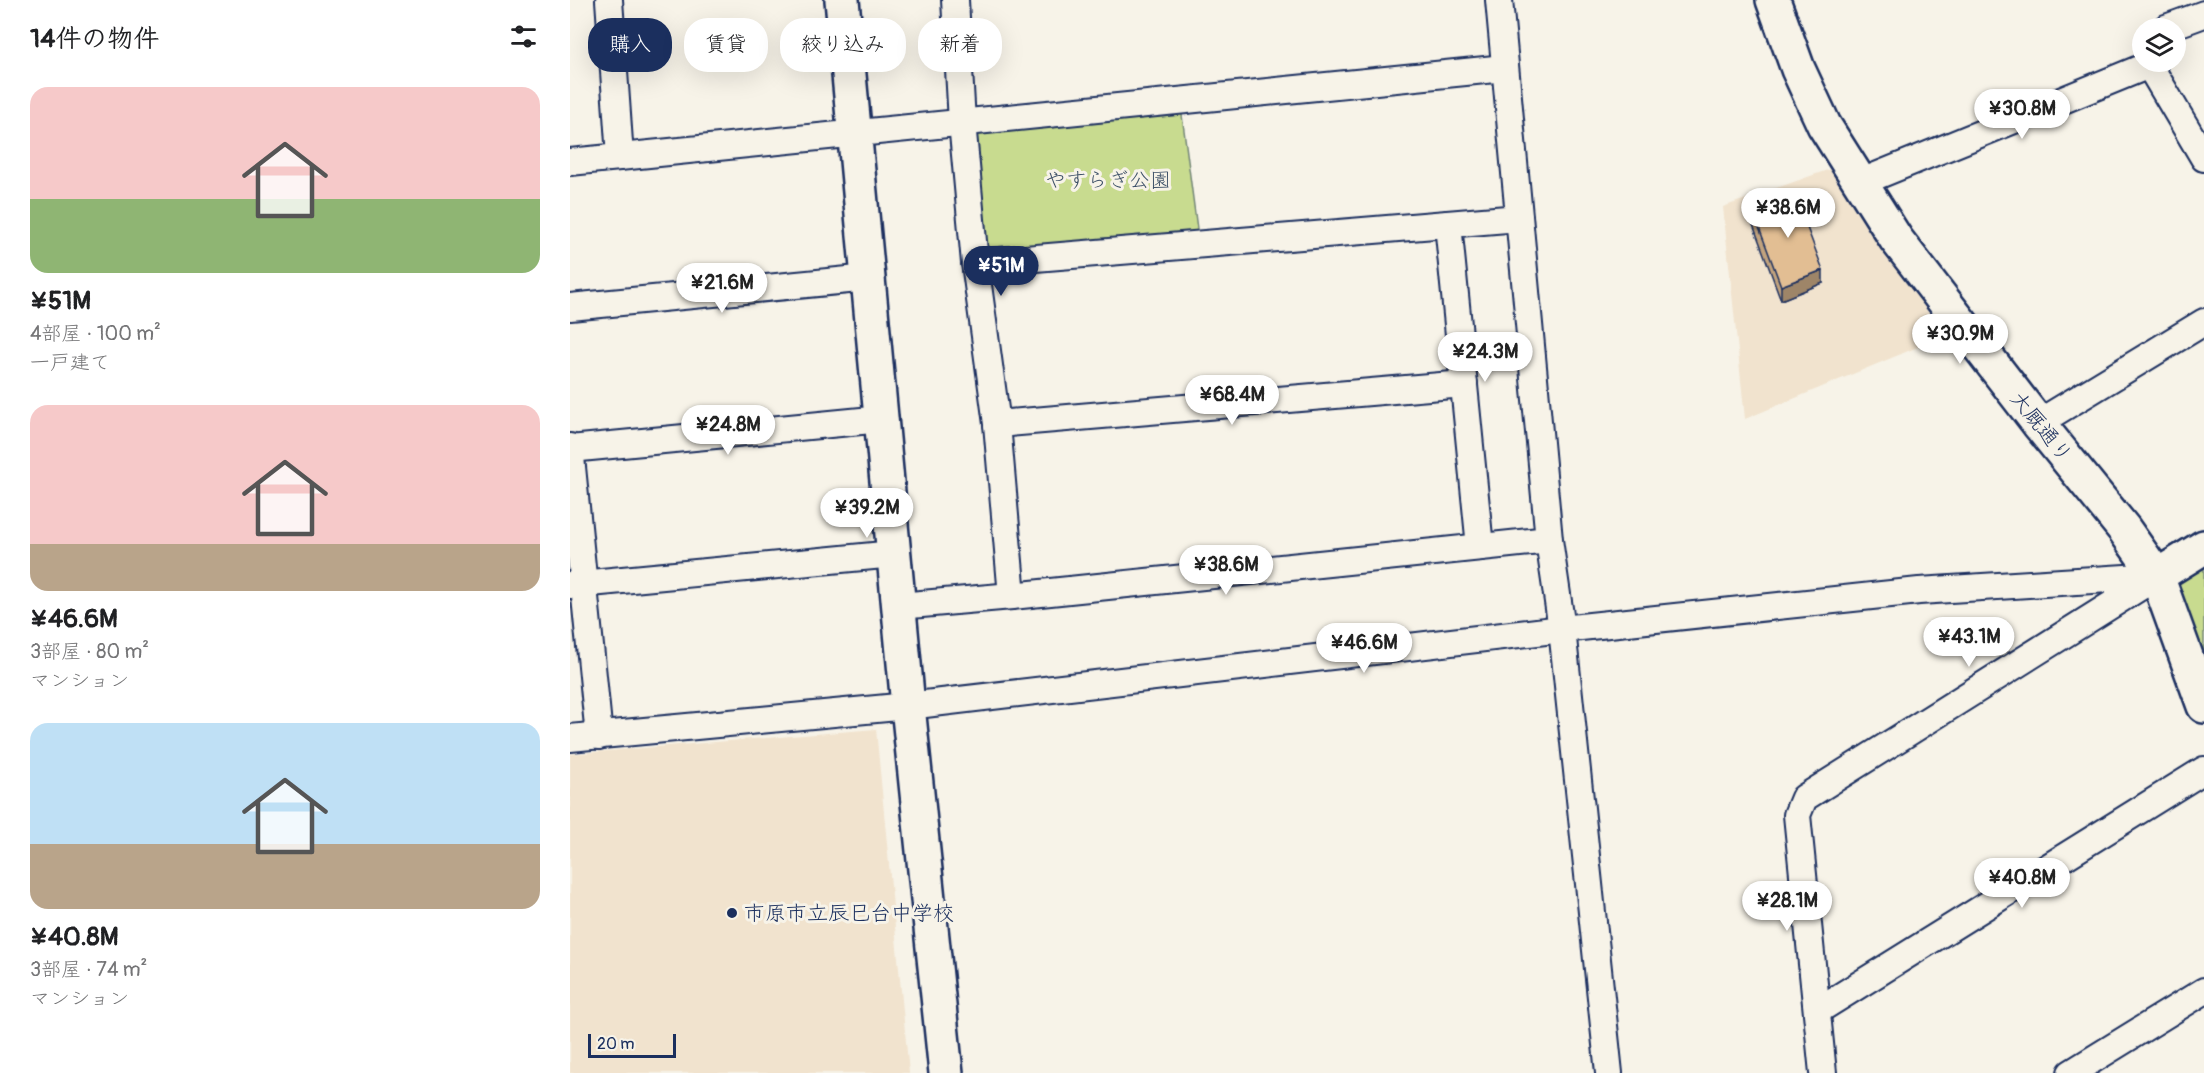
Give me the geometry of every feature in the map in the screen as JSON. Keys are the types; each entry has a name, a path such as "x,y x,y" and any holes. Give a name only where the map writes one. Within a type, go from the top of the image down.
{"street":[{"path":"609,0 620,157"},
{"path":"842,0 908,706 946,1073"},
{"path":"955,0 962,122 975,262 997,424 1012,597"},
{"path":"1499,0 1549,540 1562,629 1609,1073"},
{"name":"大厩通り","path":"1781,2 1798,69 1824,125 1859,183 1923,275 2124,529 2157,576 2204,706"},
{"path":"2186,21 2204,14"},
{"path":"570,162 1505,68"},
{"path":"1859,183 2132,70"},
{"path":"2154,72 2204,158"},
{"path":"975,262 1519,218"},
{"path":"1448,224 1480,548"},
{"path":"570,307 869,278"},
{"path":"2038,423 2204,322"},
{"path":"997,424 1464,384"},
{"path":"598,736 577,584 570,448 882,419"},
{"path":"899,606 1012,597 1549,540"},
{"path":"1823,1073 1797,815 1804,798 2204,547"},
{"path":"577,584 894,554"},
{"path":"570,738 908,706 1562,629 1919,591 2157,576"},
{"path":"1816,1011 2204,770"},
{"path":"2072,1073 2204,991"}],"shaded area":[{"path":"1833,168 1944,336 1745,419 1723,207"},
{"name":"市原市立辰巳台中学校","path":"876,729 909,1073 570,1073 570,754"}],"green space":[{"name":"やすらぎ公園","path":"1180,100 1199,244 975,263 962,122"},
{"path":"2204,547 2204,714 2157,576"}],"building":[{"path":"1794,193 1823,270 1781,286 1752,209"}],"place":[{"name":"市原市立辰巳台中学校","path":"732,913"}]}
